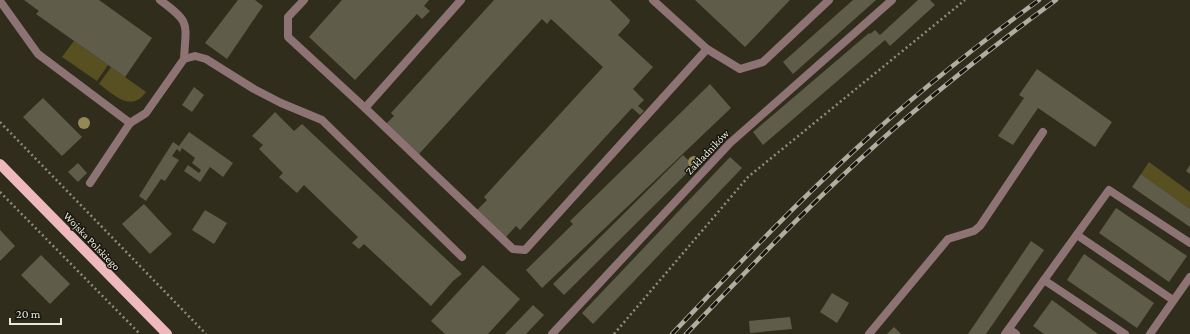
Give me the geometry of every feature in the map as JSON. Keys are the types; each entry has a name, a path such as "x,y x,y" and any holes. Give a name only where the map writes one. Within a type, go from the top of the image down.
{"main road":[{"name":"Wojska Polskiego","path":"0,164 166,334"}],"street":[{"path":"90,183 130,123 146,113 184,59 186,28 184,20 180,14 160,0"},
{"path":"304,0 288,17 288,37 513,249 525,250 707,49"},
{"path":"365,108 461,0"},
{"path":"653,0 707,49 740,69 763,62 829,0"},
{"name":"Zakładników","path":"552,334 730,143 892,0"},
{"path":"0,1 38,54 130,123"},
{"path":"184,59 195,56 206,59 254,89 281,103 322,120 462,257"},
{"path":"869,334 950,238 974,231 980,226 1042,132"},
{"path":"1016,334 1007,332 1109,190 1190,244"},
{"path":"1077,235 1173,300"},
{"path":"1150,334 1190,277"},
{"path":"1044,280 1125,334"}],"path":[{"path":"614,334 748,177 965,0"},
{"path":"0,122 206,334"},
{"path":"0,192 140,334"}],"shaded area":[{"path":"74,41 108,65 97,81 62,57"},
{"path":"111,67 146,92 140,98 128,102 111,93 99,84"},
{"path":"1149,162 1190,192 1190,209 1141,174"}],"building":[{"path":"24,0 99,0 152,38 125,77 36,14 39,11"},
{"path":"238,0 255,0 263,6 227,59 205,43"},
{"path":"342,0 429,0 424,6 430,11 422,19 417,14 355,80 309,37"},
{"path":"494,0 610,0 630,20 618,35 653,67 633,89 644,100 638,106 644,111 640,115 632,108 520,230 516,226 506,237 477,210 487,200 484,197 603,67 551,19 547,24 542,19 419,154 386,124 394,116 391,113"},
{"path":"695,0 790,0 745,47"},
{"path":"853,0 876,0 793,74 783,62"},
{"path":"918,0 930,0 935,5 890,46 885,40 763,145 753,132 869,33 870,34 875,30 880,35"},
{"path":"1037,69 1112,122 1095,147 1038,108 1013,145 998,136 1024,98 1019,95"},
{"path":"710,84 731,108 542,288 526,270 573,224 570,221"},
{"path":"194,87 204,95 192,112 182,105"},
{"path":"43,98 82,137 62,156 23,117"},
{"path":"275,112 294,131 302,124 462,274 453,281 431,306 364,244 359,249 352,243 358,237 304,185 297,193 279,177 283,173 259,149 263,145 252,136"},
{"path":"189,132 233,163 223,177 210,167 200,182 184,171 188,165 199,173 201,170 192,163 195,158 182,148 180,152 177,149 172,156 179,160 165,181 161,179 146,201 139,196 173,142 179,146"},
{"path":"683,155 694,166 564,295 553,284"},
{"path":"730,157 742,168 593,324 582,313"},
{"path":"78,163 87,173 78,182 68,172"},
{"path":"1190,165 1190,174 1186,171"},
{"path":"1141,174 1190,209 1190,227 1132,187"},
{"path":"144,204 172,234 150,254 122,224"},
{"path":"1116,208 1187,256 1169,282 1099,233"},
{"path":"205,210 227,223 214,244 192,230"},
{"path":"0,230 15,246 0,261"},
{"path":"1031,241 1044,250 986,334 968,334"},
{"path":"1084,254 1154,303 1137,328 1067,280"},
{"path":"41,255 70,284 50,304 21,275"},
{"path":"483,265 520,299 488,334 445,334 431,321"},
{"path":"832,293 849,303 837,323 820,312"},
{"path":"1052,300 1098,334 1044,334 1033,326"},
{"path":"533,305 544,315 526,334 505,334"},
{"path":"790,317 792,329 750,333 749,321"},
{"path":"894,327 901,334 887,334"}],"railway":[{"path":"672,334 787,215 880,127 946,71 1039,0"},
{"path":"686,334 852,166 929,99 1001,41 1056,0"}]}
